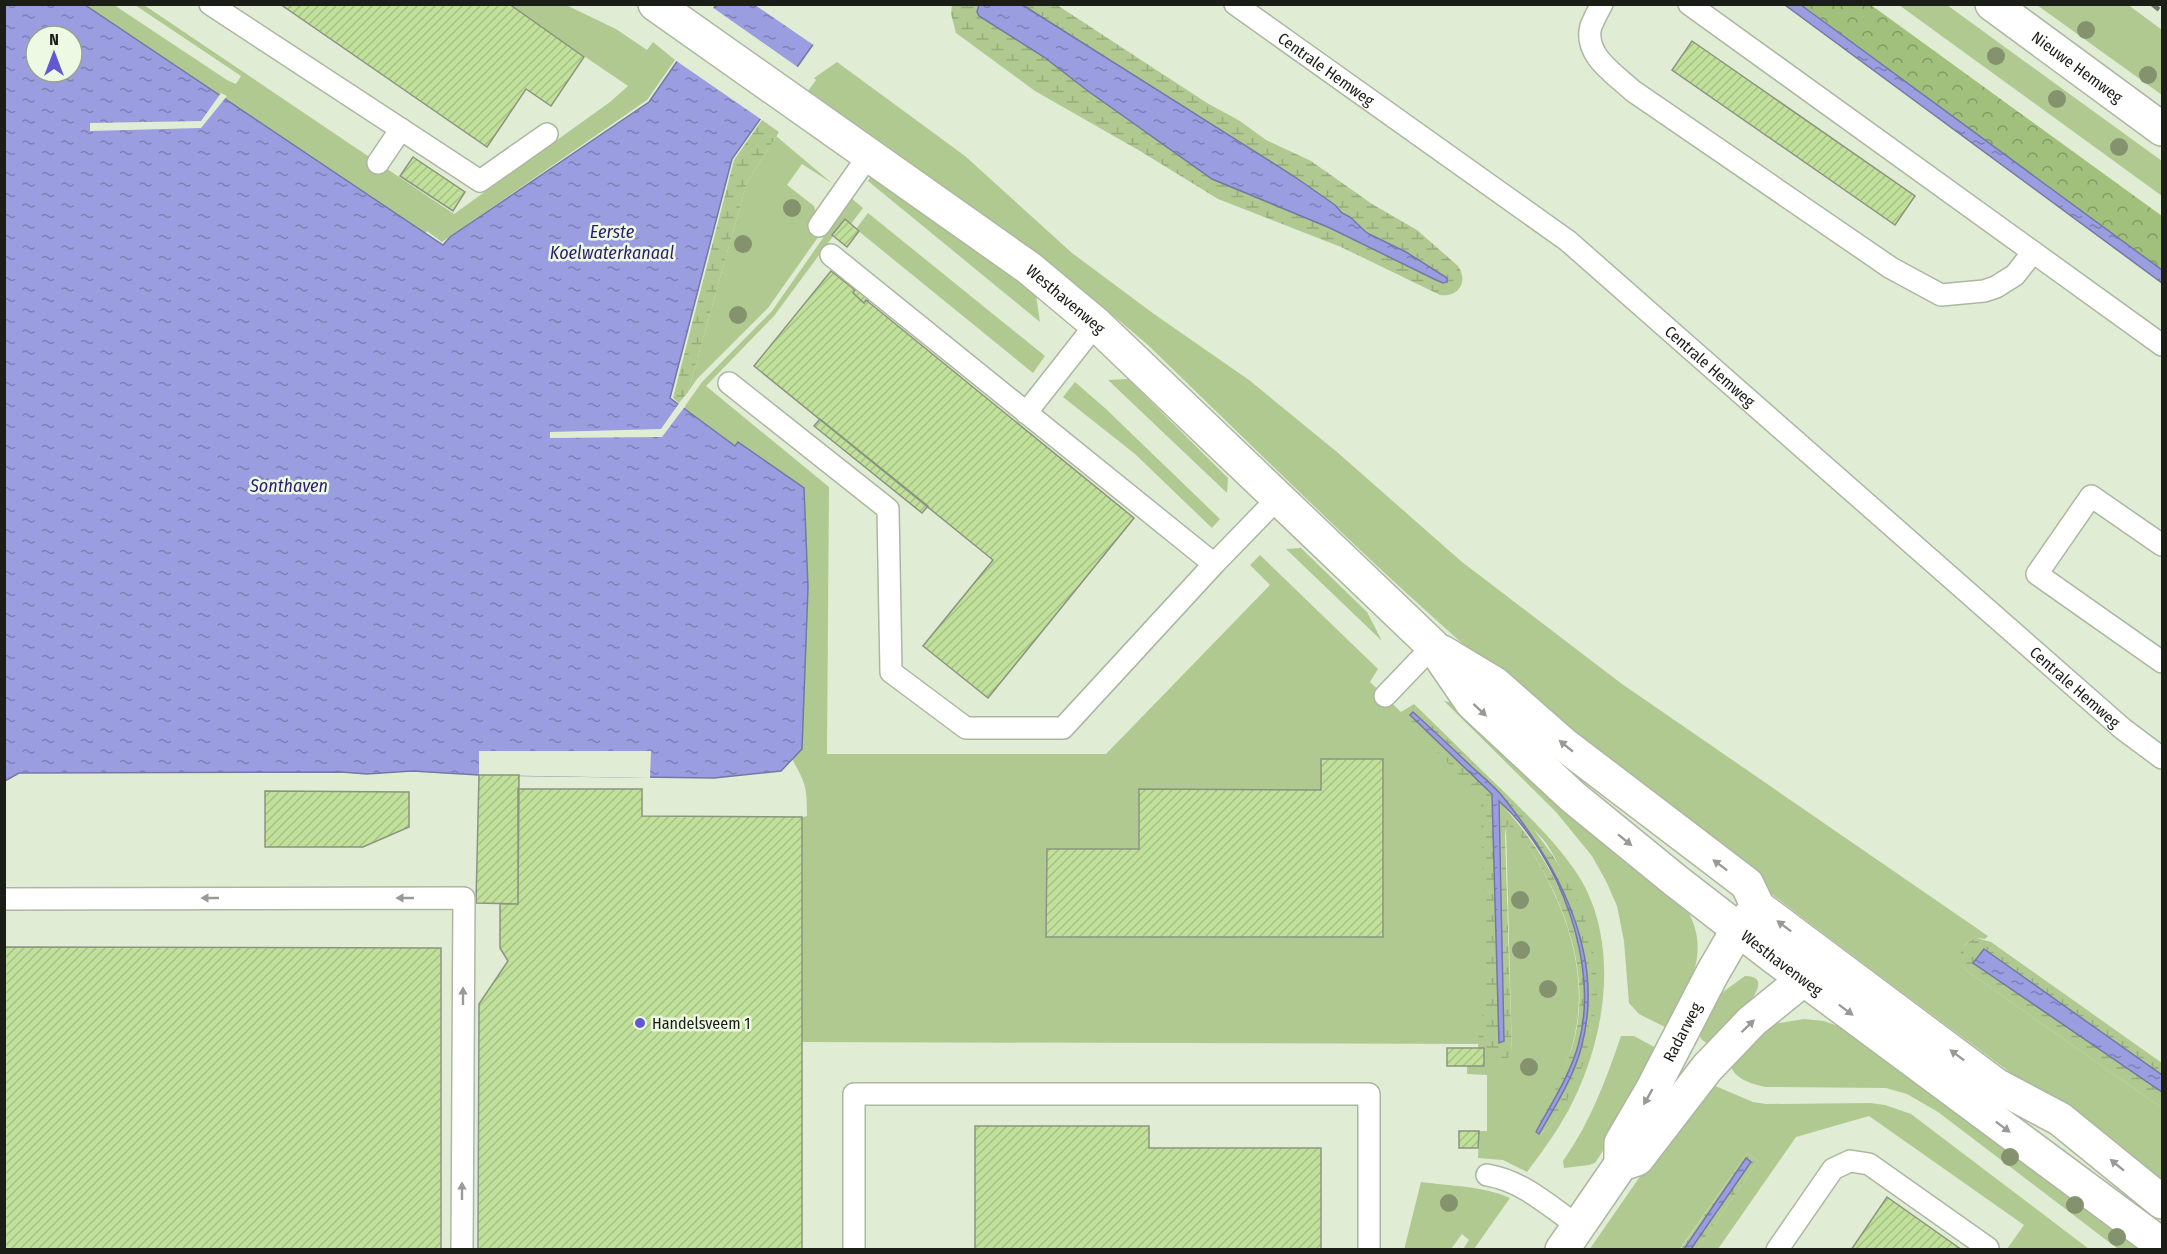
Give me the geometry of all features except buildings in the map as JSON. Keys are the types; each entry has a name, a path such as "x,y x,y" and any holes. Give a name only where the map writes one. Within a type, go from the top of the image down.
{"street":[{"name":"Westhavenweg","path":"655,4 1029,268 1096,324 1433,646 1495,684 1562,742 1747,884 1748,918 1813,966 2163,1245"},
{"name":"Nieuwe Hemweg","path":"1992,4 2163,129"},
{"name":"Radarweg","path":"1570,1238 1621,1164 1621,1143 1748,918"},
{"name":"Westhavenweg","path":"1813,966 1996,1085 2060,1119 2163,1202"},
{"name":"Radarweg","path":"1621,1164 1637,1159 1707,1068 1752,1021 1813,966"}],"lane":[{"path":"210,4 480,181 547,134"},
{"name":"Centrale Hemweg","path":"1235,4 1568,241 2123,729 2163,758"},
{"path":"1602,4 1592,25 1590,36 1592,47 1597,58 1633,91 1891,268 1941,295 1971,293 1984,291 2006,282 2033,252"},
{"path":"1689,4 2163,345"},
{"path":"378,163 401,129"},
{"path":"819,226 869,155"},
{"path":"831,255 1214,564"},
{"path":"1026,412 1096,324"},
{"path":"729,383 888,509 891,672 966,728 1064,728 1214,564 1278,498"},
{"path":"2161,541 2091,496 2037,574 2163,662"},
{"path":"1385,696 1433,646"},
{"path":"4,898 464,898 462,1250"},
{"path":"854,1250 854,1094 1369,1094 1369,1250"},
{"path":"1777,1250 1833,1169 1850,1161 1869,1164 1988,1248"},
{"path":"1487,1175 1502,1177 1522,1186 1570,1238"}],"green space":[{"path":"2127,4 2162,30 2162,95 2037,5"},
{"path":"85,5 114,5 236,84 241,76 135,5 144,5 454,214 610,102 628,86 509,5 566,5 616,29 647,50 653,42 675,60 647,100 442,242 427,231 425,234"},
{"path":"952,5 979,5 979,16 1044,57 1212,179 1330,228 1443,283 1447,278 1406,252 1367,233 1335,205 1295,177 1021,5 1057,5 1207,103 1240,121 1266,140 1311,161 1372,204 1417,230 1458,266 1462,278 1460,288 1452,294 1440,295 1341,247 1218,199 1035,91 956,33 951,14"},
{"path":"1802,5 1871,5 2162,216 2162,271"},
{"path":"1899,5 1947,5 2162,161 2162,196"},
{"path":"837,62 965,156 1072,253 1249,380 1337,452 1462,562 1622,684 1988,936 1985,939 1972,940 1963,948 1961,959 1967,971 2162,1108 2162,1190 2104,1142 1721,856 1646,797 1454,636 1321,513 1148,345 1024,245 808,91 816,80 814,78"},
{"path":"762,120 779,132 747,182 688,392 679,403 673,398 734,160"},
{"path":"776,136 833,184 802,164 787,185 814,206 821,233 768,308 697,379 688,392 747,182"},
{"path":"871,176 1024,284 1036,295 1040,322 868,181"},
{"path":"851,198 863,208 851,224 845,220 774,316 706,386 829,487 827,754 1106,754 1270,585 1250,565 1260,555 1378,669 1370,682 1401,712 1414,704 1541,829 1578,875 1592,902 1600,931 1604,962 1599,1025 1581,1084 1568,1111 1527,1172 1503,1160 1478,1158 1479,1131 1487,1131 1487,1075 1467,1074 1467,1066 1484,1066 1484,1048 1512,1055 1506,826 1509,825 1516,831 1528,846 1561,908 1573,949 1579,990 1575,1032 1570,1053 1535,1133 1541,1134 1555,1119 1583,1062 1591,1034 1595,1006 1595,979 1586,924 1576,897 1552,853 1543,840 1522,820 1489,797 1491,1044 802,1042 802,817 807,816 807,806 805,786 792,759 802,749 738,442 735,446 685,409 685,406 702,382 772,311"},
{"path":"868,213 1045,356 1033,373 856,229"},
{"path":"1128,379 1228,478 1227,493 1108,380"},
{"path":"1075,382 1220,519 1212,528 1135,454 1063,397"},
{"path":"1301,548 1367,612 1382,641 1286,549"},
{"path":"1444,701 1458,704 1685,906 1697,939 1695,968 1683,998 1667,1028 1639,1014 1629,1003 1624,941 1617,906 1592,856 1556,812"},
{"path":"1411,709 1420,713 1510,802 1537,834 1561,868 1579,905 1592,944 1597,987 1596,1003 1584,1060 1562,1109 1555,1120 1539,1135 1536,1132 1535,1131 1565,1066 1579,1014 1578,970 1568,928 1552,888 1538,862 1522,838 1508,825 1505,836 1512,1055 1507,1058 1495,1058 1484,1048 1478,1048 1486,990 1481,805 1475,791 1406,720 1405,715","holes":["1413,712 1492,785 1523,823 1542,850 1558,879 1581,941 1587,973 1588,1006 1580,1052 1559,1100 1539,1134 1536,1132 1565,1079 1574,1057 1584,1013 1584,980 1579,947 1570,914 1539,853 1498,801 1504,1041 1499,1043 1492,794 1410,715"]},
{"path":"1976,938 1991,942 2162,1063 2162,1075 1984,949 1973,963 2162,1092 2162,1108 1967,971 1961,961 1961,952 1966,944"},
{"path":"1745,976 1756,979 1758,986 1754,995 1735,1019 1708,1044 1701,1039 1699,1032 1720,994"},
{"path":"1804,1019 1824,1021 1846,1029 2155,1249 2118,1249 1938,1112 1907,1094 1886,1088 1766,1087 1744,1080 1732,1070 1730,1065 1759,1035 1774,1024"},
{"path":"1621,1036 1634,1036 1656,1048 1617,1129 1595,1163 1564,1168 1563,1161 1589,1116"},
{"path":"1713,1085 1753,1102 1766,1104 1870,1103 1885,1105 1911,1114 2089,1249 2007,1249 2024,1225 1869,1116 1796,1137 1718,1249 1697,1249 1758,1161 1747,1153 1680,1249 1589,1250 1673,1129"},
{"path":"1747,1153 1758,1161 1697,1249 1691,1249 1751,1162 1746,1159 1684,1249 1680,1250"},
{"path":"1421,1182 1478,1189 1510,1198 1474,1249 1463,1249 1469,1240 1462,1234 1451,1249 1404,1250"}],"water":[{"path":"1021,4 1295,177 1335,205 1367,233 1406,252 1447,278 1447,282 1443,283 1330,228 1212,179 1044,57 979,16 977,12 979,5"},
{"name":"Sonthaven","path":"5,5 85,5 443,245 450,237 649,102 716,5 775,5 772,15 841,5 732,159 670,398 735,446 738,442 804,488 808,587 802,749 781,771 714,778 479,775 412,771 367,774 341,772 19,773 5,781"},
{"path":"1785,5 1801,5 2162,270 2162,283"},
{"path":"1413,712 1503,797 1524,824 1560,884 1583,949 1588,982 1587,1017 1580,1052 1562,1094 1539,1134 1536,1132 1570,1069 1578,1046 1584,1015 1584,982 1579,948 1570,914 1557,882 1540,851 1521,824 1499,801 1504,1041 1499,1043 1492,794 1410,715"},
{"path":"1984,949 2162,1075 2162,1092 1973,963"},
{"path":"1746,1158 1751,1162 1691,1249 1684,1249"}],"pier":[{"path":"778,4 773,12 780,4 844,5 815,46 755,5"},
{"path":"712,7 799,68 762,120 675,60"},
{"path":"221,93 227,96 201,128 90,131 90,123 201,121"},
{"path":"680,402 686,405 662,437 550,438 550,432 661,429"},
{"path":"479,751 651,751 650,778 479,775"}],"railway":[{"path":"2152,4 2162,12"}],"place":[{"name":"Handelsveem 1","path":"640,1023"}],"water label":[{"name":"Eerste Koelwaterkanaal","path":"612,242"}]}
